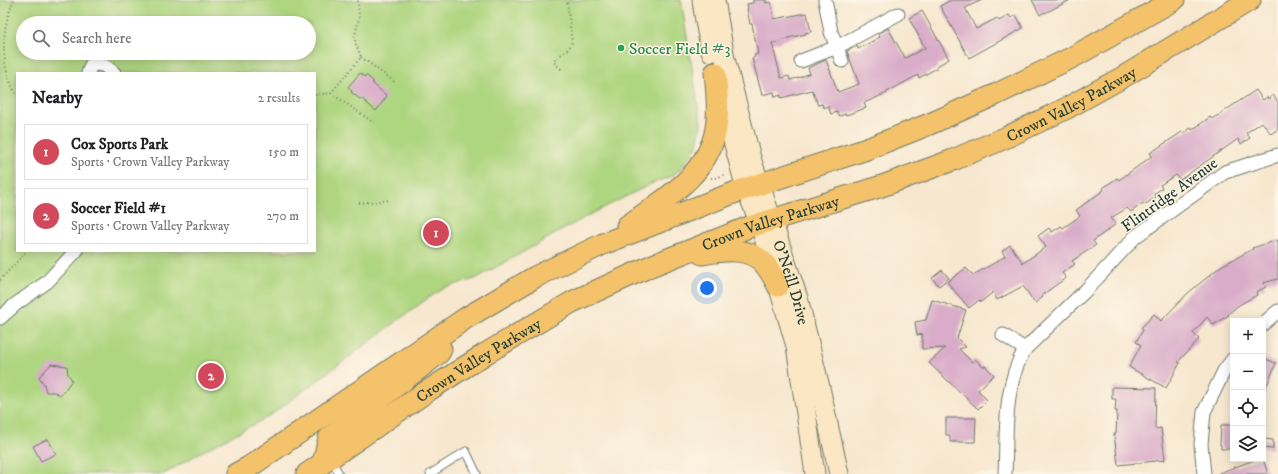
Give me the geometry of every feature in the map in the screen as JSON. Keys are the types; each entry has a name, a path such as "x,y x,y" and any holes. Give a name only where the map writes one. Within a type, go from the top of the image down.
{"main road":[{"name":"O'Neill Drive","path":"702,0 715,73 766,222 798,298 839,474"},
{"name":"O'Neill Drive","path":"715,0 725,59 751,158 753,186"},
{"path":"236,474 249,467 454,326 535,277 603,244 753,186 867,149 932,123 997,94 1073,57 1174,0"},
{"name":"Crown Valley Parkway","path":"325,468 436,386 485,354 572,302 653,265 766,222 882,186 953,160 1005,138 1124,77 1250,0"},
{"path":"603,244 671,194 696,171 708,152 716,128 718,101 715,73"},
{"name":"O'Neill Drive","path":"766,222 778,286 796,346 815,474"},
{"path":"653,265 718,251 732,250 746,252 758,258 768,269 778,286"},
{"path":"325,468 329,438 439,353 454,326"}],"street":[{"path":"825,0 831,32 842,61"},
{"path":"801,61 836,46 898,14"},
{"path":"88,72 91,65 95,64 105,66 113,72"},
{"name":"Flintridge Avenue","path":"1005,474 1008,400 1018,360 1024,349 1087,289 1135,237 1224,172 1278,155"},
{"path":"0,318 16,304 47,282 74,252"},
{"path":"1266,321 1278,311"},
{"path":"1002,335 1024,349"},
{"path":"1204,474 1201,444 1204,412 1224,371 1230,363"}],"lane":[{"path":"430,474 466,451 478,474"}],"path":[{"path":"14,0 6,21 2,56 8,79 16,94"},
{"path":"358,0 359,18 355,42 361,57 396,83"},
{"path":"561,69 554,62 555,58 566,52 571,47 572,42 567,0"},
{"path":"331,93 361,57"},
{"path":"316,94 331,93 374,123"},
{"path":"707,174 712,178 730,174"},
{"path":"359,203 391,200"},
{"path":"0,280 26,252"}],"green space":[{"path":"0,0 681,0 701,123 696,148 680,170 670,177 653,183 589,215 475,279 446,287 428,298 268,417 201,452 164,474 0,474"}],"building":[{"path":"753,0 766,0 766,3 771,2 774,19 807,13 811,32 788,38 781,42 772,43 781,78 789,76 790,80 801,77 810,73 808,68 826,60 838,92 859,84 847,51 857,46 858,49 880,37 878,34 888,28 905,58 925,48 909,18 922,11 949,59 919,78 918,75 887,93 864,103 866,108 846,115 839,116 837,112 831,114 828,106 824,108 822,104 818,105 812,90 781,98 781,95 775,97 774,92 762,95 752,58 755,57 754,55 758,54 752,24 750,24 747,9 747,4 753,3"},
{"path":"951,0 982,0 965,8 976,29 997,18 999,21 1009,15 1011,18 1016,15 1023,28 969,58 940,6"},
{"path":"1032,0 1070,0 1040,15"},
{"path":"360,73 365,77 366,75 374,82 372,83 387,96 376,111 361,98 360,99 351,92 352,91 348,87"},
{"path":"1256,90 1263,100 1267,97 1268,99 1273,95 1278,102 1278,129 1271,134 1262,122 1246,133 1250,138 1241,144 1238,139 1180,180 1176,175 1160,185 1162,188 1154,194 1156,197 1144,205 1143,203 1131,212 1127,208 1111,218 1116,224 1093,241 1096,245 1072,261 1075,264 1062,273 1066,278 1042,295 1043,297 1035,303 1023,286 997,300 993,292 981,302 979,300 969,308 947,282 966,268 973,275 996,262 1005,256 1002,251 1010,245 1023,263 1046,247 1038,236 1049,228 1052,232 1061,226 1063,228 1080,216 1076,210 1104,190 1103,188 1117,178 1119,180 1152,156 1150,153 1182,132 1183,133 1191,128 1192,130 1210,117 1211,119 1217,116"},
{"path":"1278,240 1278,279 1263,283 1266,287 1256,292 1257,295 1239,305 1228,314 1229,315 1213,325 1207,317 1193,333 1199,339 1178,362 1180,363 1166,388 1129,367 1141,345 1136,342 1143,330 1141,328 1154,314 1161,321 1188,293 1221,266 1253,249 1252,248"},
{"path":"942,270 949,278 939,286 932,278"},
{"path":"932,300 966,310 957,338 966,347 959,349 972,362 975,359 994,375 978,390 987,400 978,409 929,363 945,348 922,349 922,334 917,335 915,322 926,320"},
{"path":"1266,359 1276,363 1266,388"},
{"path":"51,364 67,366 68,374 72,380 61,395 54,392 46,392 44,384 39,377"},
{"path":"1112,387 1156,388 1155,429 1161,428 1165,460 1118,465 1114,434 1116,434 1117,411 1115,411 1116,399 1112,399"},
{"path":"946,418 976,418 975,442 950,442 950,435 946,435"},
{"path":"1221,425 1230,425 1230,449 1221,449"},
{"path":"48,439 56,454 41,461 33,446"},
{"path":"1266,439 1273,440 1273,449 1266,448"},
{"path":"1249,462 1264,462 1268,474 1219,474"}],"place":[{"name":"Soccer Field #3","path":"621,48"},
{"name":"Cox Sports Park","path":"436,233"},
{"name":"Soccer Field #1","path":"211,376"}]}
